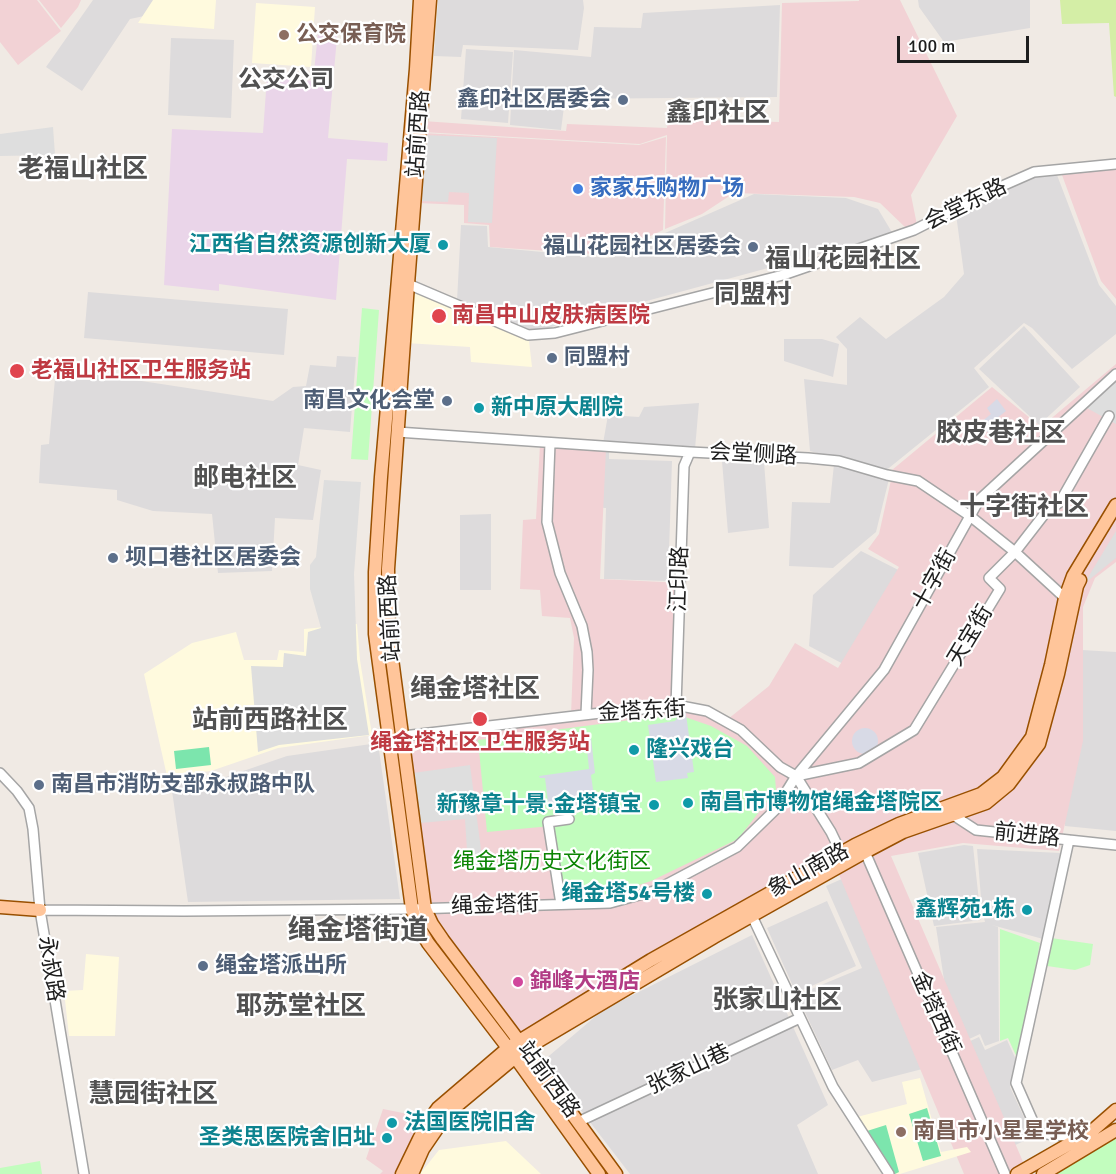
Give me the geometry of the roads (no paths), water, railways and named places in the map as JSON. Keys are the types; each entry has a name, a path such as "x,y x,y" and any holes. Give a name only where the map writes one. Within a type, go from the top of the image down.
{"main road":[{"name":"站前西路","path":"420,0 382,466 375,572 375,634 419,909 443,940 599,1174"},
{"name":"站前西路","path":"419,909 403,736 389,636 388,569 430,0"},
{"name":"象山南路","path":"402,1174 419,1139 438,1108 517,1049 647,963 844,858 865,852 951,810 981,794 1003,777 1032,737 1052,665 1065,598 1073,576 1116,505"},
{"name":"象山南路","path":"412,1174 423,1149 447,1114 517,1049 752,916 899,824 986,803 1009,784 1039,744 1058,674 1077,586 1116,520"},
{"path":"0,907 40,910"},
{"name":"站前西路","path":"517,1049 578,1122 616,1174"},
{"path":"1017,1174 1092,1131 1116,1110"},
{"path":"1043,1174 1116,1130"}],"street":[{"name":"会堂东路","path":"408,284 528,335 555,333 783,275 914,230 1034,172 1116,164"},
{"name":"十字街","path":"796,776 884,670 979,500 1116,374"},
{"name":"天宝街","path":"796,776 859,763 914,730 1000,589 989,578 1015,552 1046,512 1060,502 1109,416"},
{"name":"会堂侧路","path":"397,432 838,461 918,481 970,516 1015,552 1065,598"},
{"path":"550,443 547,522 560,573 582,626 588,670 586,714"},
{"name":"江印路","path":"676,706 684,466 690,452"},
{"name":"金塔东街","path":"403,736 586,714 676,706 707,711 741,730 780,767 796,776 831,832 844,858"},
{"name":"永叔路","path":"0,773 17,791 28,808 33,829 40,910 84,1174"},
{"name":"绳金塔街","path":"40,910 419,909 610,903 654,891 737,847 775,810 796,776"},
{"name":"前进路","path":"951,810 976,830 1116,845"},
{"path":"561,904 548,822 569,819"},
{"path":"1064,1136 1038,1133 1016,1083 1069,840"},
{"name":"金塔西街","path":"865,852 1005,1174"},
{"path":"752,916 833,1087 889,1174"},
{"name":"张家山巷","path":"578,1122 800,1018"}],"place":[{"name":"公交保育院","path":"284,35"},
{"name":"鑫印社区居委会","path":"623,100"},
{"name":"家家乐购物广场","path":"578,189"},
{"name":"江西省自然资源创新大厦","path":"443,245"},
{"name":"福山花园社区居委会","path":"753,247"},
{"name":"南昌中山皮肤病医院","path":"439,316"},
{"name":"同盟村","path":"552,358"},
{"name":"老福山社区卫生服务站","path":"17,371"},
{"name":"南昌文化会堂","path":"447,401"},
{"name":"新中原大剧院","path":"479,408"},
{"name":"坝口巷社区居委会","path":"113,558"},
{"name":"绳金塔社区卫生服务站","path":"480,719"},
{"name":"隆兴戏台","path":"634,750"},
{"name":"南昌市消防支部永叔路中队","path":"39,785"},
{"name":"南昌市博物馆绳金塔院区","path":"688,803"},
{"name":"新豫章十景·金塔镇宝","path":"654,805"},
{"name":"绳金塔54号楼","path":"707,894"},
{"name":"鑫辉苑1栋","path":"1027,910"},
{"name":"绳金塔派出所","path":"203,966"},
{"name":"錦峰大酒店","path":"518,982"},
{"name":"法国医院旧舍","path":"392,1123"},
{"name":"南昌市小星星学校","path":"901,1132"},
{"name":"圣类思医院舍旧址","path":"387,1138"}],"district":[{"name":"公交公司","path":"286,81"},
{"name":"鑫印社区","path":"718,114"},
{"name":"老福山社区","path":"83,170"},
{"name":"福山花园社区","path":"843,260"},
{"name":"同盟村","path":"753,296"},
{"name":"胶皮巷社区","path":"1001,434"},
{"name":"邮电社区","path":"245,479"},
{"name":"十字街社区","path":"1024,508"},
{"name":"绳金塔社区","path":"475,690"},
{"name":"站前西路社区","path":"270,721"},
{"name":"绳金塔街道","path":"358,932"},
{"name":"张家山社区","path":"777,1001"},
{"name":"耶苏堂社区","path":"301,1007"},
{"name":"慧园街社区","path":"153,1095"}],"park label":[{"name":"绳金塔历史文化街区","path":"552,862"}]}
